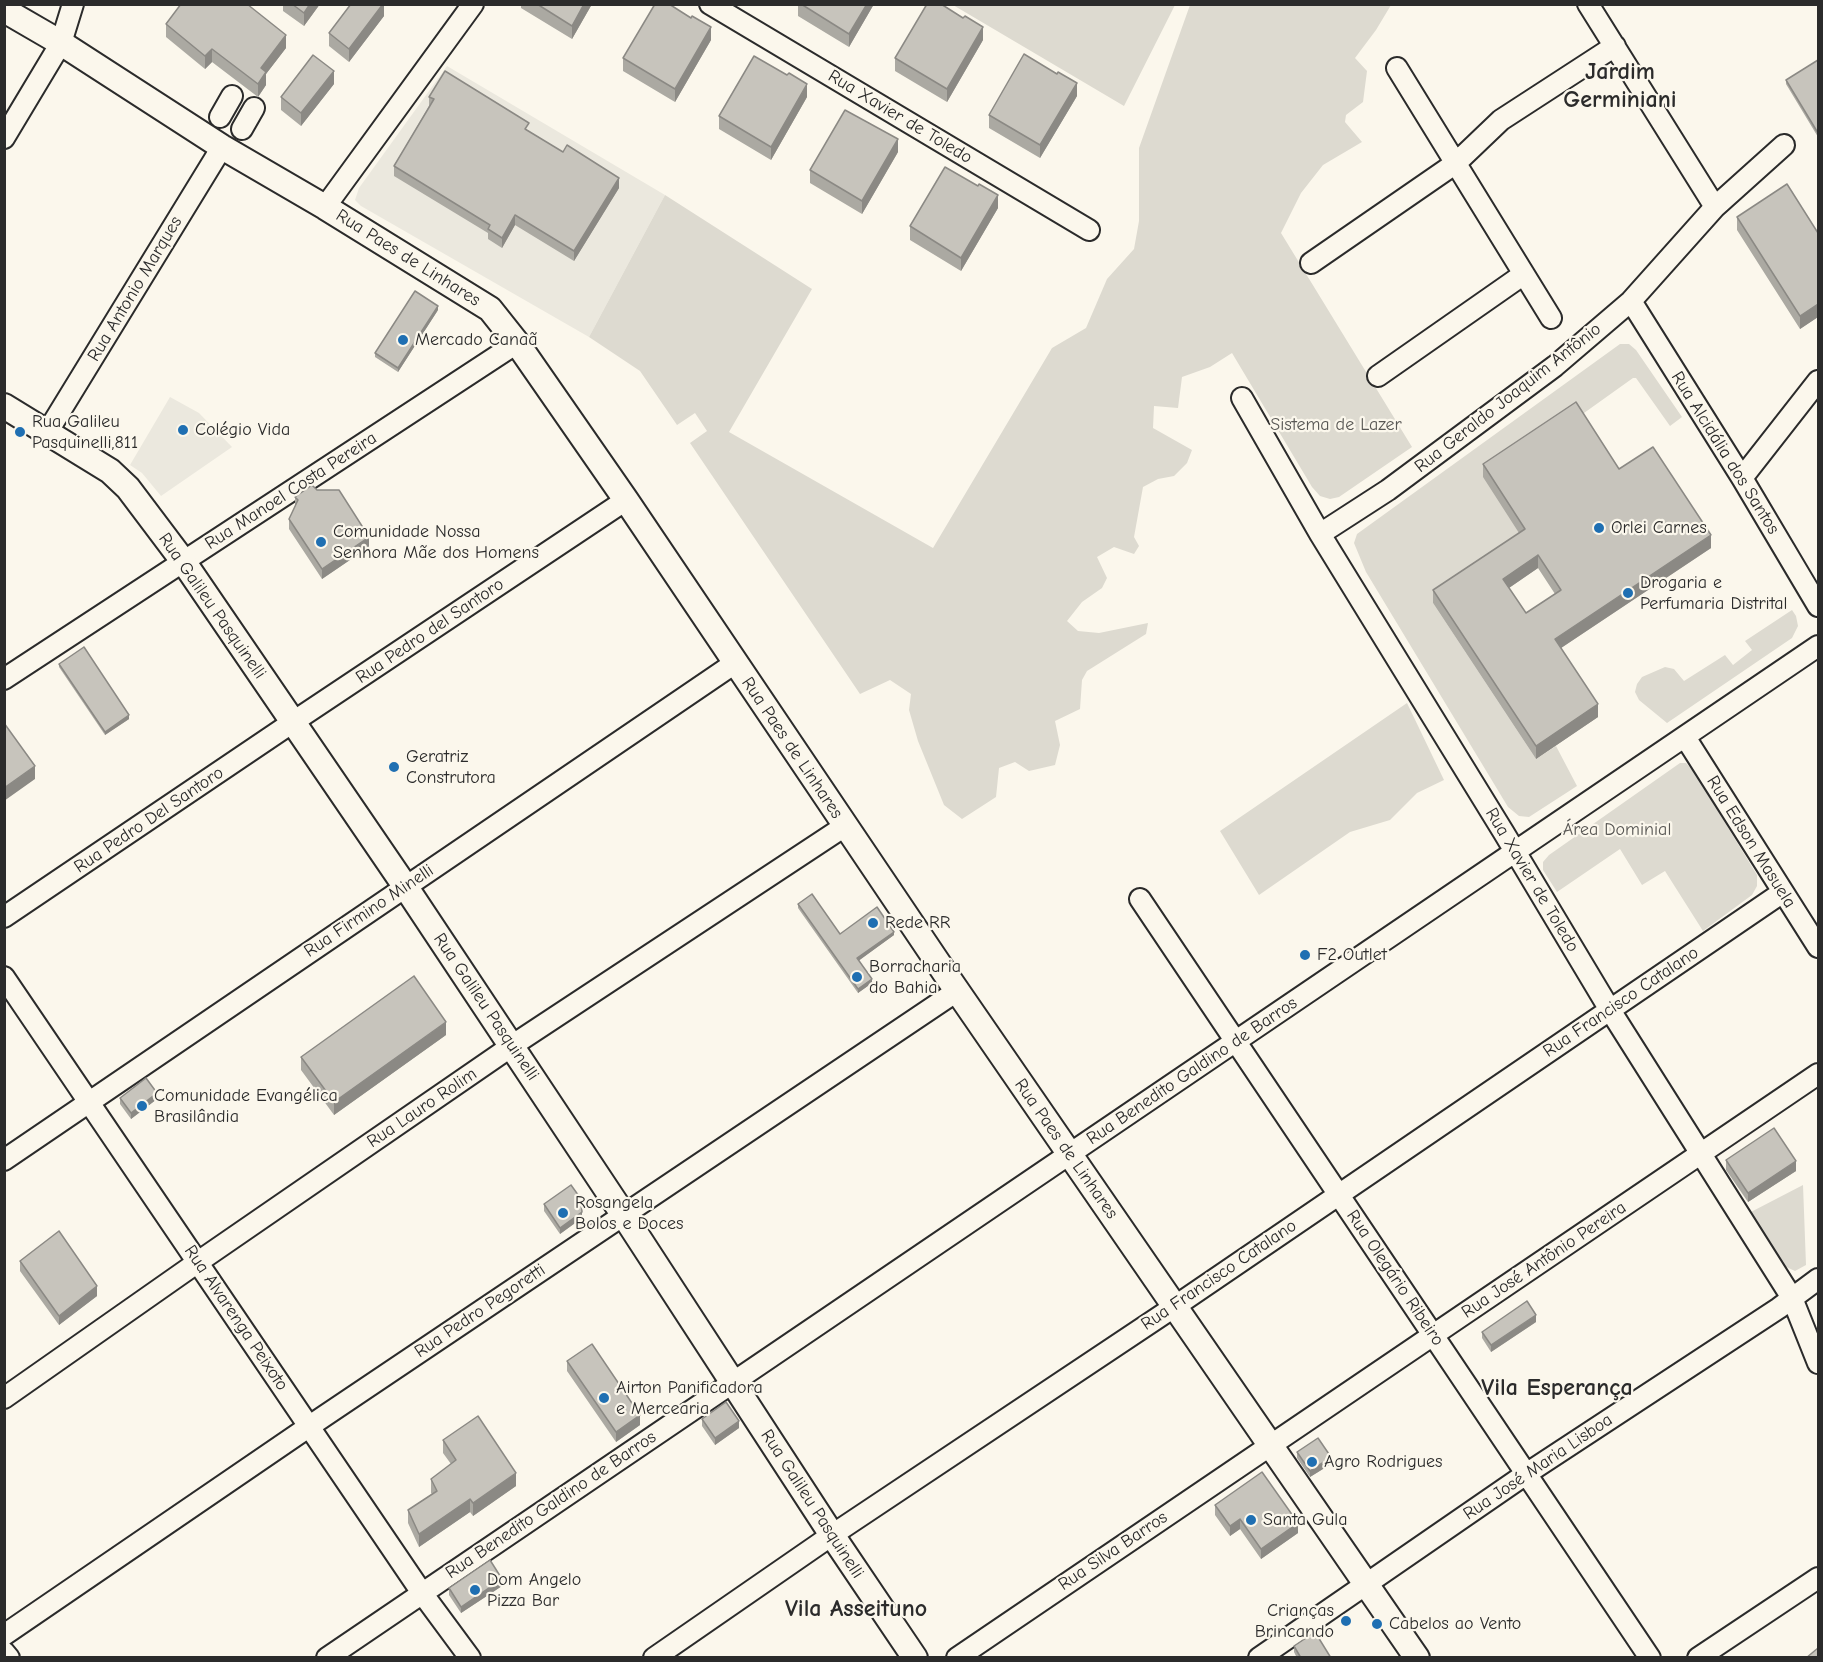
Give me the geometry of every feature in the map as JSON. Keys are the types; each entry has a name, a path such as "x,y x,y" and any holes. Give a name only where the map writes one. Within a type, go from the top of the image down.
{"street":[{"path":"4,138 61,43 73,4"},
{"path":"325,207 473,4"},
{"name":"Rua Xavier de Toledo","path":"710,4 1089,230"},
{"path":"1588,4 1715,207"},
{"name":"Rua Paes de Linhares","path":"4,10 61,43 222,147 325,207 490,309 517,343 626,500 844,826 1417,1658"},
{"path":"1311,263 1456,163 1501,120 1615,46"},
{"path":"1397,68 1551,318"},
{"path":"220,117 232,96"},
{"path":"242,129 254,108"},
{"name":"Rua Geraldo Joaquim Antônio","path":"1320,534 1388,490 1556,366 1631,301 1715,207 1784,145"},
{"name":"Rua Antonio Marques","path":"48,431 222,147"},
{"path":"1378,376 1524,274"},
{"name":"Rua Alcidália dos Santos","path":"1631,301 1742,478 1818,606"},
{"name":"Rua Manoel Costa Pereira","path":"4,679 517,343"},
{"path":"1742,478 1818,381"},
{"name":"Rua Xavier de Toledo","path":"1242,398 1320,534 1610,1010 1792,1298 1818,1363"},
{"name":"Rua Galileu Pasquinelli","path":"4,406 110,471 128,488 183,561 512,1046 915,1658"},
{"name":"Rua Pedro del Santoro","path":"293,722 626,500"},
{"name":"Rua Benedito Galdino de Barros","path":"327,1658 1818,646"},
{"name":"Rua Firmino Minelli","path":"4,1160 735,663"},
{"name":"Rua Pedro Del Santoro","path":"4,917 293,722"},
{"name":"Rua Edson Masuela","path":"1684,737 1818,947"},
{"name":"Rua Lauro Rolim","path":"4,1398 512,1046 844,826"},
{"name":"Rua Francisco Catalano","path":"654,1658 832,1535 1174,1306 1783,892"},
{"name":"Rua Olegário Ribeiro","path":"1140,899 1650,1658"},
{"name":"Rua Alvarenga Peixoto","path":"4,977 422,1593 470,1658"},
{"name":"Rua Pedro Pegoretti","path":"4,1635 309,1426 957,991"},
{"name":"Rua José Antônio Pereira","path":"1270,1445 1818,1074"},
{"name":"Rua José Maria Lisboa","path":"1259,1658 1526,1474 1818,1279"},
{"name":"Rua Silva Barros","path":"957,1658 1270,1445"},
{"path":"1698,1658 1818,1578"},
{"path":"4,1652 9,1658"}],"shaded area":[{"path":"447,66 665,195 589,337 361,206 355,200 359,188"},
{"name":"Colégio Vida","path":"170,397 199,413 232,447 161,496 142,473 130,465"}],"green space":[{"path":"953,5 1175,5 1124,106"},
{"name":"Sistema de Lazer","path":"1190,5 1391,5 1355,58 1367,71 1363,102 1346,115 1345,122 1362,142 1323,165 1301,193 1281,233 1412,447 1339,497 1330,499 1320,496 1312,487 1232,353 1210,367 1182,377 1178,408 1154,406 1153,428 1192,450 1187,463 1174,476 1158,479 1143,487 1134,537 1139,546 1134,554 1114,547 1097,557 1107,578 1102,588 1082,602 1067,621 1078,631 1099,633 1148,623 1146,634 1087,671 1082,680 1080,709 1055,721 1060,745 1055,765 1029,771 1015,762 999,768 996,797 962,819 944,805 918,741 909,710 911,694 890,680 860,694 690,443 707,431 695,413 677,425 640,371 589,337 665,195 812,289 729,432 933,548 1052,348 1086,328 1107,279 1134,249 1139,221 1139,148"},
{"path":"1620,344 1629,344 1636,350 1682,417 1670,426 1636,378 1633,378 1577,418 1525,542 1433,603 1536,759 1556,746 1577,786 1529,817 1519,816 1508,807 1366,572 1354,543 1357,534"},
{"path":"1792,610 1798,626 1792,638 1667,723 1639,700 1635,692 1642,677 1665,667 1674,669 1684,681 1725,655 1733,665 1752,650 1745,641"},
{"path":"1407,703 1444,780 1417,793 1390,820 1350,832 1259,895 1220,831"},
{"name":"Área Dominial","path":"1680,763 1686,763 1694,772 1757,875 1757,886 1752,895 1703,931 1665,871 1642,885 1620,849 1557,892 1543,870 1543,862 1549,855"},
{"path":"1803,1185 1806,1265 1795,1271 1782,1265 1749,1213"}],"building":[{"path":"181,4 247,4 286,35 261,68 266,72 258,84 212,49 205,56 166,24"},
{"path":"292,4 310,4 304,13"},
{"path":"351,4 383,4 349,49 329,33"},
{"path":"537,4 584,4 572,26"},
{"path":"655,4 669,4 711,27 675,89 623,58"},
{"path":"801,4 867,4 849,34"},
{"path":"927,4 941,4 983,27 947,89 895,58"},
{"path":"1024,54 1077,83 1040,145 989,115"},
{"path":"313,55 334,71 301,113 281,97"},
{"path":"754,56 807,84 771,147 719,116"},
{"path":"1818,60 1818,133 1786,80"},
{"path":"445,71 529,123 525,129 563,152 567,145 619,178 574,251 515,215 502,238 488,229 490,225 394,166 434,99 429,97"},
{"path":"845,110 898,139 862,201 810,170"},
{"path":"945,167 998,195 961,258 910,226"},
{"path":"1787,184 1818,233 1818,304 1800,316 1737,217"},
{"name":"Mercado Canaã","path":"415,291 438,306 398,368 375,353"},
{"path":"1576,402 1619,469 1653,447 1711,535 1555,639 1598,704 1536,746 1433,590 1525,529 1483,464","holes":["1538,555 1561,590 1526,613 1503,579"]},
{"name":"Comunidade Nossa Senhora Mãe dos Homens","path":"312,485 317,490 339,490 369,537 322,569 289,519 298,500 295,497"},
{"path":"84,647 129,715 105,732 59,664"},
{"path":"4,723 35,766 4,788"},
{"name":"Rede RR","path":"812,894 840,934 877,907 894,932 857,958 872,979 858,989 798,904"},
{"path":"414,976 446,1022 334,1102 301,1057"},
{"path":"146,1078 157,1093 131,1113 120,1098"},
{"path":"1774,1128 1796,1161 1748,1193 1726,1160"},
{"name":"Rosangela Bolos e Doces","path":"571,1185 581,1199 582,1212 560,1228 544,1204"},
{"path":"59,1231 97,1286 59,1316 20,1261"},
{"path":"1527,1301 1536,1315 1491,1345 1482,1332"},
{"name":"Airton Panificadora e Mercearia","path":"592,1344 640,1415 616,1432 567,1361"},
{"path":"726,1402 739,1421 715,1438 702,1419"},
{"path":"478,1416 516,1473 473,1503 470,1499 419,1534 408,1510 437,1491 431,1479 456,1460 443,1440"},
{"path":"1318,1438 1331,1457 1310,1471 1297,1452"},
{"name":"Santa Gula","path":"1262,1472 1298,1523 1261,1549 1240,1519 1230,1526 1215,1505"},
{"name":"Dom Angelo Pizza Bar","path":"490,1560 502,1579 461,1607 449,1588"},
{"path":"1315,1632 1331,1658 1301,1658 1294,1646"},
{"path":"1818,1648 1818,1658 1806,1658"}],"place":[{"name":"Mercado Canaã","path":"403,340"},
{"name":"Colégio Vida","path":"183,430"},
{"name":"Rua Galileu Pasquinelli,811","path":"20,432"},
{"name":"Orlei Carnes","path":"1599,528"},
{"name":"Comunidade Nossa Senhora Mãe dos Homens","path":"321,542"},
{"name":"Drogaria e Perfumaria Distrital","path":"1628,593"},
{"name":"Geratriz Construtora","path":"394,767"},
{"name":"Rede RR","path":"873,923"},
{"name":"F2 Outlet","path":"1305,955"},
{"name":"Borracharia do Bahia","path":"857,977"},
{"name":"Comunidade Evangélica Brasilândia","path":"142,1106"},
{"name":"Rosangela Bolos e Doces","path":"563,1213"},
{"name":"Airton Panificadora e Mercearia","path":"604,1398"},
{"name":"Agro Rodrigues","path":"1312,1462"},
{"name":"Santa Gula","path":"1251,1520"},
{"name":"Dom Angelo Pizza Bar","path":"475,1590"},
{"name":"Crianças Brincando","path":"1346,1621"},
{"name":"Cabelos ao Vento","path":"1377,1624"}],"district":[{"name":"Jardim Germiniani","path":"1620,86"},
{"name":"Vila Esperança","path":"1557,1388"},
{"name":"Vila Asseituno","path":"856,1609"}]}
